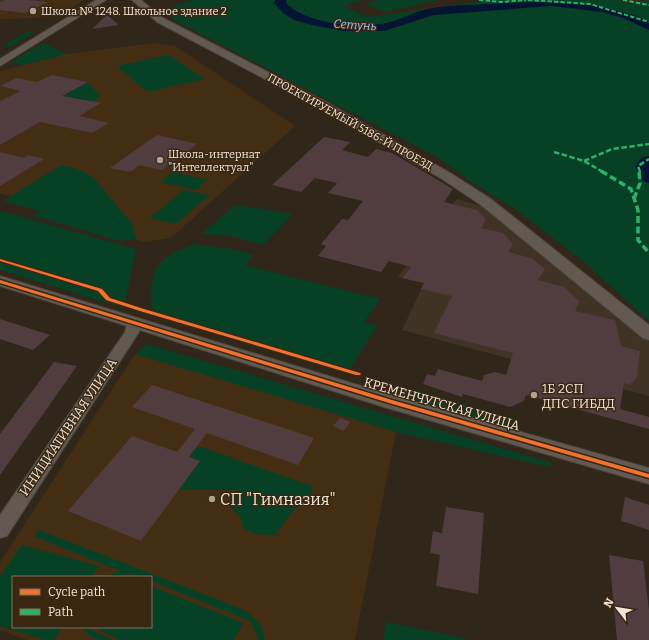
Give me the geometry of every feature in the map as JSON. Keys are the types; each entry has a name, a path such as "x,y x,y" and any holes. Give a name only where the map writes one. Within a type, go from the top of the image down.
{"street":[{"path":"0,63 102,0"},
{"name":"ПРОЕКТИРУЕМЫЙ 5186-Й ПРОЕЗД","path":"136,0 160,20 385,138 463,186 486,202 649,334"},
{"name":"КРЕМЕНЧУГСКАЯ УЛИЦА","path":"0,281 384,399 649,476"},
{"name":"ИНИЦИАТИВНАЯ УЛИЦА","path":"0,530 132,332 133,323"}],"shaded area":[{"name":"Школа № 1248. Школьное здание 2","path":"0,0 84,0 59,16 0,19"},
{"path":"154,43 175,46 295,126 171,238 145,242 124,236 124,228 0,193 0,71 67,54"},
{"path":"457,199 484,207 626,319 649,342 649,396 402,330 424,283 398,277"},
{"name":"СП \"Гимназия\"","path":"135,354 316,406 396,432 355,640 27,640 0,630 0,562"}],"green space":[{"path":"192,0 362,0 349,3 344,7 368,17 491,0 620,0 628,4 649,0 649,321 583,261 518,211 474,184 439,158 176,21 166,11 176,5"},
{"path":"380,0 438,0 384,12 365,3"},
{"path":"28,31 36,31 8,48 5,44"},
{"path":"43,43 67,54 22,65 11,62"},
{"path":"169,55 204,79 148,92 116,66"},
{"path":"88,82 100,96 92,102 62,96"},
{"path":"61,165 77,169 93,177 133,225 136,239 120,241 34,216 40,211 3,201"},
{"path":"172,172 207,180 196,190 160,182"},
{"path":"183,190 209,195 176,224 150,218"},
{"path":"236,205 293,214 263,245 231,236 201,234"},
{"path":"0,211 136,249 124,308 0,270"},
{"path":"194,244 227,248 254,255 244,265 380,299 364,322 377,326 347,373 154,315 151,303 151,291 152,281 158,266 170,255"},
{"path":"146,344 552,463 549,467 396,432 135,354"},
{"path":"414,389 512,418 523,433 400,396"},
{"path":"197,446 314,487 307,501 294,509 275,535 255,534 243,528 241,518 228,503 237,490 178,490 200,461 189,457"},
{"path":"39,530 242,609 258,622 265,640 257,640 258,637 250,621 152,581 152,576 138,576 132,574 108,576 120,571 34,536"},
{"path":"22,545 99,566 93,576 12,576 12,628 61,628 54,640 46,640 0,626 0,576"},
{"path":"152,586 243,623 234,640 121,640 100,631 102,628 152,628"},
{"path":"386,622 468,639 468,640 383,640"},
{"path":"84,628 92,628 93,631 113,640 103,640 91,637"}],"building":[{"path":"5,0 48,2 25,13 0,10 0,2"},
{"path":"107,15 119,25 92,29"},
{"path":"52,75 88,82 62,96 101,103 79,116 109,123 92,133 40,122 0,145 0,101 21,91 0,86 16,78 37,82"},
{"path":"157,135 197,144 162,170 140,165 130,172 110,168"},
{"path":"324,137 350,142 342,150 368,157 376,149 392,153 453,189 444,202 477,210 486,219 481,228 503,233 513,244 508,252 531,258 545,269 538,280 564,287 579,301 575,311 615,320 621,346 640,351 637,377 630,385 624,383 620,409 649,417 649,429 526,395 524,401 510,407 463,394 462,397 423,384 427,374 435,376 438,369 482,381 484,375 495,372 506,375 513,353 434,333 452,296 421,289 424,283 402,278 412,267 389,261 381,272 318,256 326,246 321,244 342,219 348,220 363,201 328,193 337,183 315,178 301,192 272,185"},
{"path":"0,152 24,158 28,155 44,159 0,186"},
{"path":"0,319 50,335 33,350 0,339"},
{"path":"54,362 77,366 0,475 0,434"},
{"path":"152,385 314,438 298,465 207,433 189,457 200,461 141,541 68,511 132,436 177,452 195,429 132,407"},
{"path":"340,418 350,422 344,431 333,426"},
{"path":"625,497 649,505 649,530 621,521"},
{"path":"446,507 484,513 478,594 436,586 440,555 430,553 433,531 442,533"},
{"path":"609,555 643,561 649,610 649,640 617,640"}],"waterway":[{"name":"Сетунь","path":"281,0 280,3 287,11 298,17 312,22 344,27 373,28 390,26 421,14 434,11 551,3 589,6 615,12 638,20 649,26"},
{"name":"Сетунь","path":"649,161 644,166 649,177"}],"marked path":[{"path":"479,0 501,2 526,0"},
{"path":"528,0 590,4 649,22"},
{"path":"623,0 649,5"},
{"path":"584,161 612,149 649,144"},
{"path":"554,152 584,161 631,189 638,210 638,240 649,253"},
{"path":"634,199 640,183 638,166 649,159"}],"cycle path":[{"path":"0,260 100,290 108,299 142,310 358,374"},
{"path":"0,281 391,402 649,476"}],"place":[{"name":"Школа № 1248. Школьное здание 2","path":"33,11"},
{"name":"Школа-интернат \"Интеллектуал\"","path":"160,160"},
{"name":"1Б 2СП ДПС ГИБДД","path":"534,395"},
{"name":"СП \"Гимназия\"","path":"212,499"}]}
